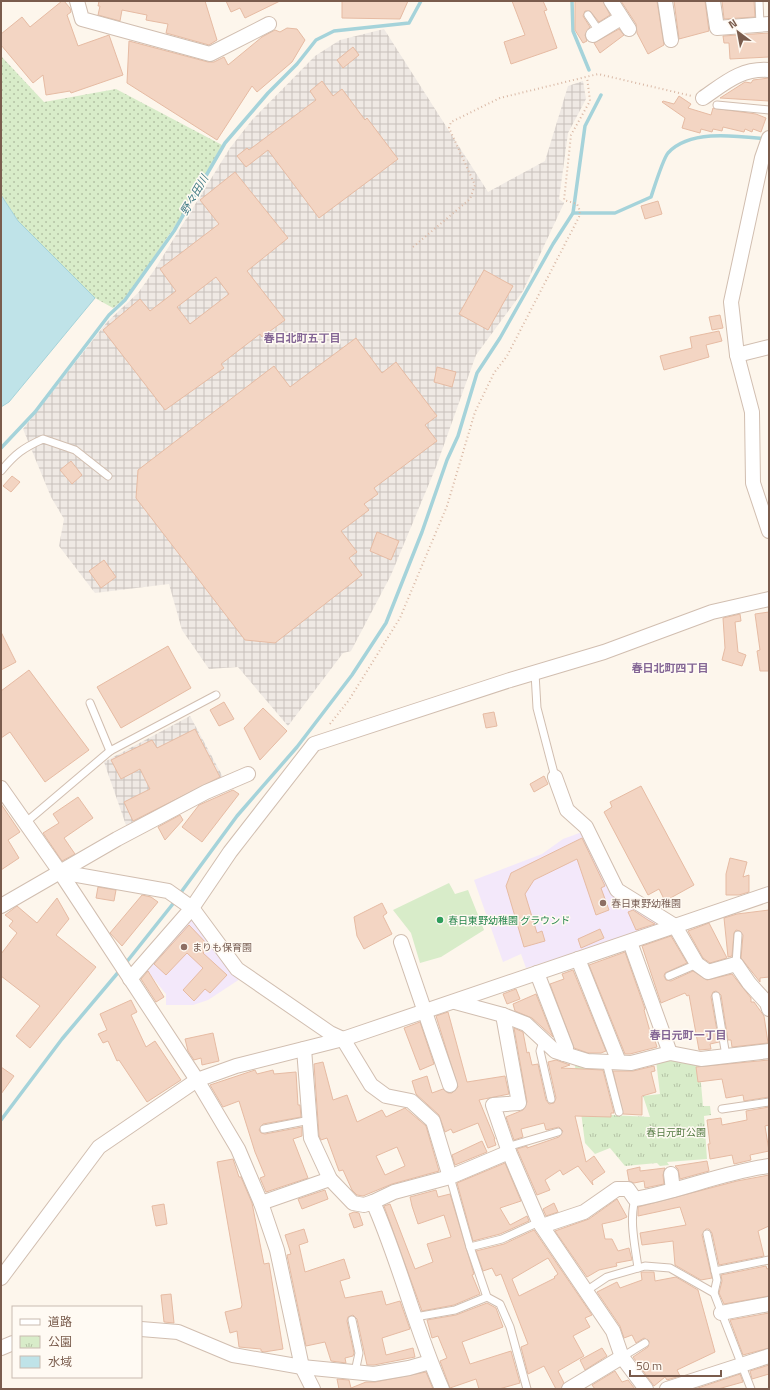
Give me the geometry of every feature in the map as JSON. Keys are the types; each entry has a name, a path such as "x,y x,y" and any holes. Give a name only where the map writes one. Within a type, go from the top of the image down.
{"street":[{"path":"77,1 82,19 210,54 269,24"},
{"path":"596,33 625,23 610,1"},
{"path":"665,1 671,40"},
{"path":"713,1 717,28 765,24"},
{"path":"703,98 739,73 761,69 769,70"},
{"path":"767,143 731,302 737,355 752,412 753,483 769,530"},
{"path":"737,355 769,347"},
{"path":"129,976 190,906 314,744 604,652 712,612 769,599"},
{"path":"1,906 117,839 206,792 248,774"},
{"path":"555,777 567,810 586,827 617,890 675,926 697,964 708,972 736,964 749,983 767,1003 769,1008"},
{"path":"1,788 60,872 129,976 197,1080 238,1149 261,1203 277,1250 302,1367 313,1389"},
{"path":"60,872 171,893 190,906 237,969 330,1033 343,1039 371,1085 386,1096 411,1101 433,1121 450,1177"},
{"path":"1,1278 99,1147 197,1080 236,1066 343,1039 769,894"},
{"path":"401,942 450,1085"},
{"path":"630,942 670,1053"},
{"path":"578,959 613,1062"},
{"path":"537,973 566,1048 564,1054"},
{"path":"455,1002 503,1015 526,1024 555,1051 587,1061 631,1063 670,1053 700,1059 769,1051"},
{"path":"503,1015 519,1103 493,1105 508,1150 541,1224 613,1331 622,1357 646,1389"},
{"path":"304,1049 311,1138 330,1178 353,1203 364,1205 394,1192 450,1177 508,1150"},
{"path":"541,1224 584,1212 617,1189 628,1189 635,1199 747,1169 769,1166"},
{"path":"671,1174 673,1190"},
{"path":"261,1203 330,1178"},
{"path":"373,1202 430,1362 442,1389"},
{"path":"721,1313 769,1304"},
{"path":"142,1329 178,1332 233,1355 302,1367 374,1374 409,1368 430,1362"},
{"path":"1,1348 12,1343"},
{"path":"667,1389 769,1356"},
{"path":"569,1389 622,1357"}],"lane":[{"path":"759,1 765,24"},
{"path":"588,15 596,33"},
{"path":"717,105 769,110"},
{"path":"1,471 13,456 23,448 43,439 75,450 108,476"},
{"path":"535,673 537,708 555,777"},
{"path":"25,823 110,751 216,695"},
{"path":"90,703 110,751"},
{"path":"736,964 738,935"},
{"path":"669,976 697,964"},
{"path":"716,996 726,1056"},
{"path":"543,1041 540,1051 551,1099"},
{"path":"613,1062 619,1112"},
{"path":"722,1109 769,1102"},
{"path":"264,1129 310,1120"},
{"path":"508,1150 558,1132"},
{"path":"450,1177 470,1247 487,1297 500,1304 503,1310 510,1327 527,1389"},
{"path":"635,1199 632,1224 638,1268"},
{"path":"470,1247 502,1239 541,1224"},
{"path":"707,1234 717,1280 714,1293 740,1365 751,1389"},
{"path":"715,1271 769,1260"},
{"path":"586,1291 607,1277 645,1266 670,1268 714,1293"},
{"path":"415,1317 455,1310 487,1297"},
{"path":"352,1320 359,1354 355,1372"},
{"path":"622,1357 645,1343"}],"path":[{"path":"414,247 470,199 476,185 449,128 451,122 500,98 598,74 703,98"},
{"path":"329,725 349,700 400,618 447,506 475,412 494,373 507,356 579,217 580,211 577,204 564,200 571,135 590,101 587,77"}],"shaded area":[{"path":"384,29 488,192 545,161 568,86 583,81 586,99 568,133 559,199 564,203 523,291 476,355 436,467 391,575 351,651 343,653 288,726 238,667 209,669 182,630 169,584 95,593 59,546 64,519 51,497 23,429 107,322 138,293 155,269 230,148 252,120 315,56 340,40"},
{"path":"190,716 224,779 127,828 104,762"},
{"path":"585,831 611,889 662,926 526,968 521,954 503,962 474,880 542,854 563,839"},
{"path":"191,917 240,979 208,1000 193,1005 166,1005 166,994 144,967"}],"green space":[{"path":"1,56 44,102 116,89 222,145 183,214 127,297 113,308 95,298 18,221 1,195"},
{"name":"春日東野幼稚園 グラウンド","path":"449,883 455,894 468,890 484,930 441,957 420,963 411,933 393,910"},
{"name":"春日元町公園","path":"669,1059 699,1062 703,1106 710,1106 711,1115 704,1116 707,1159 667,1162 669,1165 660,1166 657,1163 625,1166 610,1148 595,1154 585,1143 575,1066 584,1065 591,1114 650,1117 643,1096 660,1094 656,1060"}],"water":[{"path":"1,195 18,221 95,298 9,402 1,407"}],"building":[{"path":"62,1 64,1 70,8 71,12 67,15 78,46 109,35 123,75 71,93 70,91 46,95 43,75 33,83 1,45 1,34 22,17 30,27"},
{"path":"99,1 205,1 217,40 209,45 166,33 168,24 146,20 147,15 122,10 120,21 98,15 100,6 98,6"},
{"path":"226,1 280,1 245,18 240,8 231,12"},
{"path":"342,1 408,1 400,19 342,18"},
{"path":"512,1 543,1 547,10 544,11 557,48 511,64 504,42 525,35"},
{"path":"575,1 603,1 610,15 599,22 590,11 585,11 583,16 590,27 585,35 587,41 583,43 575,30"},
{"path":"621,1 657,1 664,45 648,54 637,33 636,24"},
{"path":"674,1 705,1 709,31 679,39"},
{"path":"722,1 754,1 755,17 724,19"},
{"path":"287,28 297,29 305,40 292,62 257,92 252,86 217,140 127,83 129,41 208,62 214,62 224,57 228,65 262,37 275,30 280,32"},
{"path":"619,29 624,35 600,53 594,43"},
{"path":"769,33 769,57 730,59 729,43 724,43 723,36"},
{"path":"353,47 359,55 343,68 337,60"},
{"path":"769,78 769,101 720,98 745,82 751,83 753,80"},
{"path":"322,81 333,96 342,89 365,120 367,118 398,159 319,218 268,150 246,167 237,156 247,148 249,150 316,100 310,91"},
{"path":"679,96 691,104 688,108 711,115 713,108 756,114 766,118 761,132 753,129 752,132 745,129 744,132 723,127 722,131 713,129 712,132 701,129 700,133 682,128 685,118 662,102 674,104"},
{"path":"235,172 288,238 247,271 285,320 262,337 260,334 221,364 224,368 165,410 103,330 140,299 150,311 176,291 160,269 219,224 200,200","holes":["216,277 229,294 190,324 177,307"]},
{"path":"658,201 662,214 645,219 641,206"},
{"path":"484,270 513,286 488,330 459,314"},
{"path":"720,315 723,328 712,330 709,317"},
{"path":"719,331 722,341 706,345 709,357 664,370 660,356 692,348 690,337"},
{"path":"356,338 382,373 396,362 437,416 425,425 437,441 374,488 378,494 364,504 369,510 341,531 357,552 349,558 362,575 275,643 245,640 136,498 138,470 274,366 290,387"},
{"path":"437,367 456,372 452,387 434,382"},
{"path":"71,461 82,475 72,484 60,470"},
{"path":"12,476 20,482 11,492 3,486"},
{"path":"377,532 399,541 391,560 370,551"},
{"path":"104,560 116,577 101,588 89,571"},
{"path":"769,612 769,671 760,671 757,651 760,650 755,614"},
{"path":"740,614 741,621 735,622 738,652 746,655 742,666 722,660 725,648 723,618"},
{"path":"1,632 16,662 1,670"},
{"path":"168,646 191,688 121,728 97,687"},
{"path":"29,670 89,750 45,782 10,732 1,738 1,691"},
{"path":"224,702 234,719 219,726 210,710"},
{"path":"263,708 287,731 260,760 244,728"},
{"path":"494,712 497,726 486,728 483,714"},
{"path":"195,729 220,777 133,821 124,802 150,789 140,769 121,779 111,760 152,740 157,748"},
{"path":"544,776 548,784 534,792 530,784"},
{"path":"641,786 694,885 665,901 659,889 648,895 604,812 612,807 610,802"},
{"path":"233,790 239,794 202,842 182,827 199,805"},
{"path":"78,797 93,818 64,838 75,854 62,861 43,833 59,823 53,814"},
{"path":"1,804 20,832 8,840 19,858 1,870"},
{"path":"180,815 183,820 165,840 158,827"},
{"path":"582,838 605,886 601,888 609,910 596,915 577,859 534,880 525,894 537,933 542,931 545,941 524,947 506,886 511,873"},
{"path":"730,858 747,862 743,877 749,875 749,892 739,895 726,895 726,874"},
{"path":"98,887 116,890 114,901 96,898"},
{"path":"142,895 151,897 158,902 122,946 110,933"},
{"path":"57,898 69,919 56,935 96,967 30,1048 16,1036 40,1006 1,976 1,954 17,933 9,926 13,921 5,915 17,906 37,923"},
{"path":"382,903 387,913 383,916 392,934 364,949 357,936 354,917"},
{"path":"633,910 655,924 636,930 628,912"},
{"path":"769,910 769,977 760,978 760,982 741,958 743,935 740,931 736,930 734,933 732,956 728,957 724,918 737,914"},
{"path":"709,923 727,958 710,963 703,958 688,931"},
{"path":"189,925 209,946 203,953 227,975 210,993 205,989 194,1001 183,990 203,968 187,953 166,975 154,964"},
{"path":"600,929 604,938 581,948 578,939"},
{"path":"671,936 687,963 665,973 664,976 666,980 671,981 693,971 707,980 732,974 751,998 751,1002 754,1002 764,1016 768,1043 732,1047 731,1040 728,1040 721,995 716,991 713,992 711,997 719,1042 710,1044 711,1049 699,1050 689,995 687,996 685,993 661,1003 642,946"},
{"path":"625,952 645,1009 651,1035 653,1034 657,1047 630,1054 625,1054 589,965"},
{"path":"573,970 606,1051 601,1053 588,1053 574,1048 550,984 564,979 562,974"},
{"path":"148,971 164,997 156,1002 141,979"},
{"path":"516,989 520,999 507,1004 503,994"},
{"path":"536,994 553,1037 532,1018 515,1011 513,1004"},
{"path":"131,1000 137,1012 131,1015 146,1047 155,1041 181,1080 147,1102 119,1060 117,1061 108,1041 103,1043 98,1034 107,1030 100,1014"},
{"path":"448,1012 467,1082 505,1076 509,1094 479,1100 495,1139 496,1145 488,1148 478,1123 453,1133 451,1129 445,1132 439,1115 416,1094 412,1081 427,1076 432,1093 443,1089 448,1093 452,1093 458,1087 436,1016"},
{"path":"420,1022 434,1064 420,1070 404,1028"},
{"path":"514,1028 523,1032 527,1053 529,1052 532,1065 538,1064 546,1100 549,1104 554,1103 556,1098 548,1062 556,1060 570,1065 561,1068 603,1070 614,1113 611,1113 611,1117 575,1116 586,1162 594,1156 605,1172 592,1181 593,1185 578,1166 563,1175 560,1170 545,1180 550,1190 537,1195 517,1149 527,1146 527,1148 559,1137 563,1131 559,1127 546,1130 544,1123 521,1129 523,1137 514,1140 506,1117 523,1110 527,1102"},
{"path":"213,1033 219,1061 202,1065 201,1058 194,1060 188,1051 185,1039"},
{"path":"769,1060 769,1097 744,1101 743,1095 726,1098 722,1079 698,1082 696,1067"},
{"path":"323,1062 333,1100 347,1095 357,1122 382,1110 386,1117 405,1108 426,1126 439,1171 392,1184 363,1196 357,1195 352,1190 343,1170 339,1171 327,1138 321,1140 319,1136 314,1064","holes":["397,1147 405,1166 385,1175 376,1156"]},
{"path":"654,1066 655,1071 651,1072 656,1092 642,1096 642,1115 623,1114 613,1071 633,1071"},
{"path":"1,1067 14,1076 1,1094"},
{"path":"255,1070 257,1074 273,1070 274,1074 296,1072 298,1105 300,1105 301,1117 263,1124 259,1130 261,1133 265,1134 302,1127 302,1136 293,1139 308,1178 266,1192 260,1178 265,1176 255,1152 239,1101 223,1107 210,1085"},
{"path":"769,1107 769,1125 765,1126 769,1151 750,1155 751,1160 734,1164 732,1155 710,1159 707,1120 721,1118 722,1125 747,1120 746,1111"},
{"path":"482,1141 487,1152 455,1165 452,1155"},
{"path":"233,1159 239,1177 241,1177 252,1203 264,1264 269,1263 283,1349 264,1352 261,1351 261,1349 239,1347 237,1331 230,1333 225,1312 241,1308 242,1305 217,1162"},
{"path":"707,1161 709,1171 680,1179 678,1169 675,1166"},
{"path":"505,1163 521,1201 500,1208 510,1225 527,1216 529,1221 500,1234 473,1241 457,1183"},
{"path":"640,1167 640,1171 665,1168 663,1175 664,1184 645,1188 644,1181 634,1183 629,1181 627,1170"},
{"path":"769,1175 769,1226 758,1231 764,1256 719,1265 712,1233 709,1229 706,1229 702,1235 712,1278 701,1280 675,1265 673,1241 642,1245 640,1233 686,1225 680,1207 638,1216 638,1207 737,1181"},
{"path":"325,1190 328,1199 302,1209 298,1199"},
{"path":"436,1190 438,1197 450,1194 474,1274 472,1275 480,1294 454,1305 422,1311 384,1206 390,1204 415,1269 433,1262 427,1244 451,1237 444,1215 418,1224 412,1206 410,1197"},
{"path":"617,1199 627,1217 602,1224 605,1239 612,1239 618,1251 629,1248 632,1260 616,1263 617,1266 599,1270 587,1277 555,1231 589,1219"},
{"path":"554,1203 558,1212 546,1216 543,1209"},
{"path":"164,1204 167,1224 156,1226 152,1206"},
{"path":"354,1212 359,1213 363,1225 354,1228 349,1214"},
{"path":"304,1229 308,1242 299,1245 305,1272 344,1259 350,1278 340,1281 345,1298 382,1291 386,1305 400,1301 410,1329 382,1338 386,1355 413,1348 415,1357 367,1365 357,1319 353,1315 348,1317 347,1321 354,1353 353,1356 345,1358 346,1363 331,1361 325,1342 306,1346 287,1255 291,1254 285,1235"},
{"path":"534,1230 592,1315 585,1318 590,1327 573,1336 584,1356 558,1371 564,1383 561,1389 556,1389 544,1366 528,1374 521,1347 528,1344 501,1274 496,1276 492,1268 483,1271 476,1251 504,1244","holes":["548,1258 558,1274 554,1277 555,1278 519,1296 512,1279"]},
{"path":"766,1266 767,1269 769,1268 769,1296 724,1304 719,1293 722,1281 721,1275"},
{"path":"641,1272 654,1272 655,1281 676,1277 698,1290 715,1352 677,1370 680,1376 667,1380 665,1377 654,1386 633,1357 648,1347 649,1341 644,1338 636,1343 632,1335 624,1338 620,1326 597,1292 617,1282 620,1288 642,1280"},
{"path":"171,1294 174,1323 164,1322 161,1295"},
{"path":"487,1303 496,1308 503,1327 462,1342 470,1364 511,1351 520,1383 499,1389 479,1389 476,1379 450,1388 440,1361 447,1358 438,1336 432,1338 427,1320 456,1315"},
{"path":"769,1313 769,1348 743,1355 730,1320"},
{"path":"602,1348 607,1356 585,1370 580,1360"},
{"path":"769,1365 769,1374 752,1379 750,1371"},
{"path":"615,1371 622,1382 628,1380 635,1389 595,1389 592,1385"},
{"path":"426,1372 433,1389 339,1389 337,1379 349,1380 351,1388 366,1382 375,1382"},
{"path":"740,1374 743,1382 718,1389 695,1389"}],"waterway":[{"name":"野々田川","path":"1,448 35,412 109,315 125,300 174,231 225,143 268,93 297,64 316,40 334,31 409,23 421,1"},
{"path":"572,1 573,31 589,70"},
{"path":"179,895 237,816 297,747 352,675 386,623 422,532 447,460 458,436 477,373 500,338 553,244 573,213 585,126 601,95"},
{"path":"573,213 615,213 651,197 666,156 677,145 689,140 714,136 766,139"},
{"path":"125,964 176,900"},
{"path":"1,1120 62,1039 121,969"}],"place":[{"name":"春日東野幼稚園","path":"603,903"},
{"name":"春日東野幼稚園 グラウンド","path":"440,920"},
{"name":"まりも保育園","path":"184,947"}],"district":[{"name":"春日北町五丁目","path":"302,338"},
{"name":"春日北町四丁目","path":"670,668"},
{"name":"春日元町一丁目","path":"688,1035"}]}
